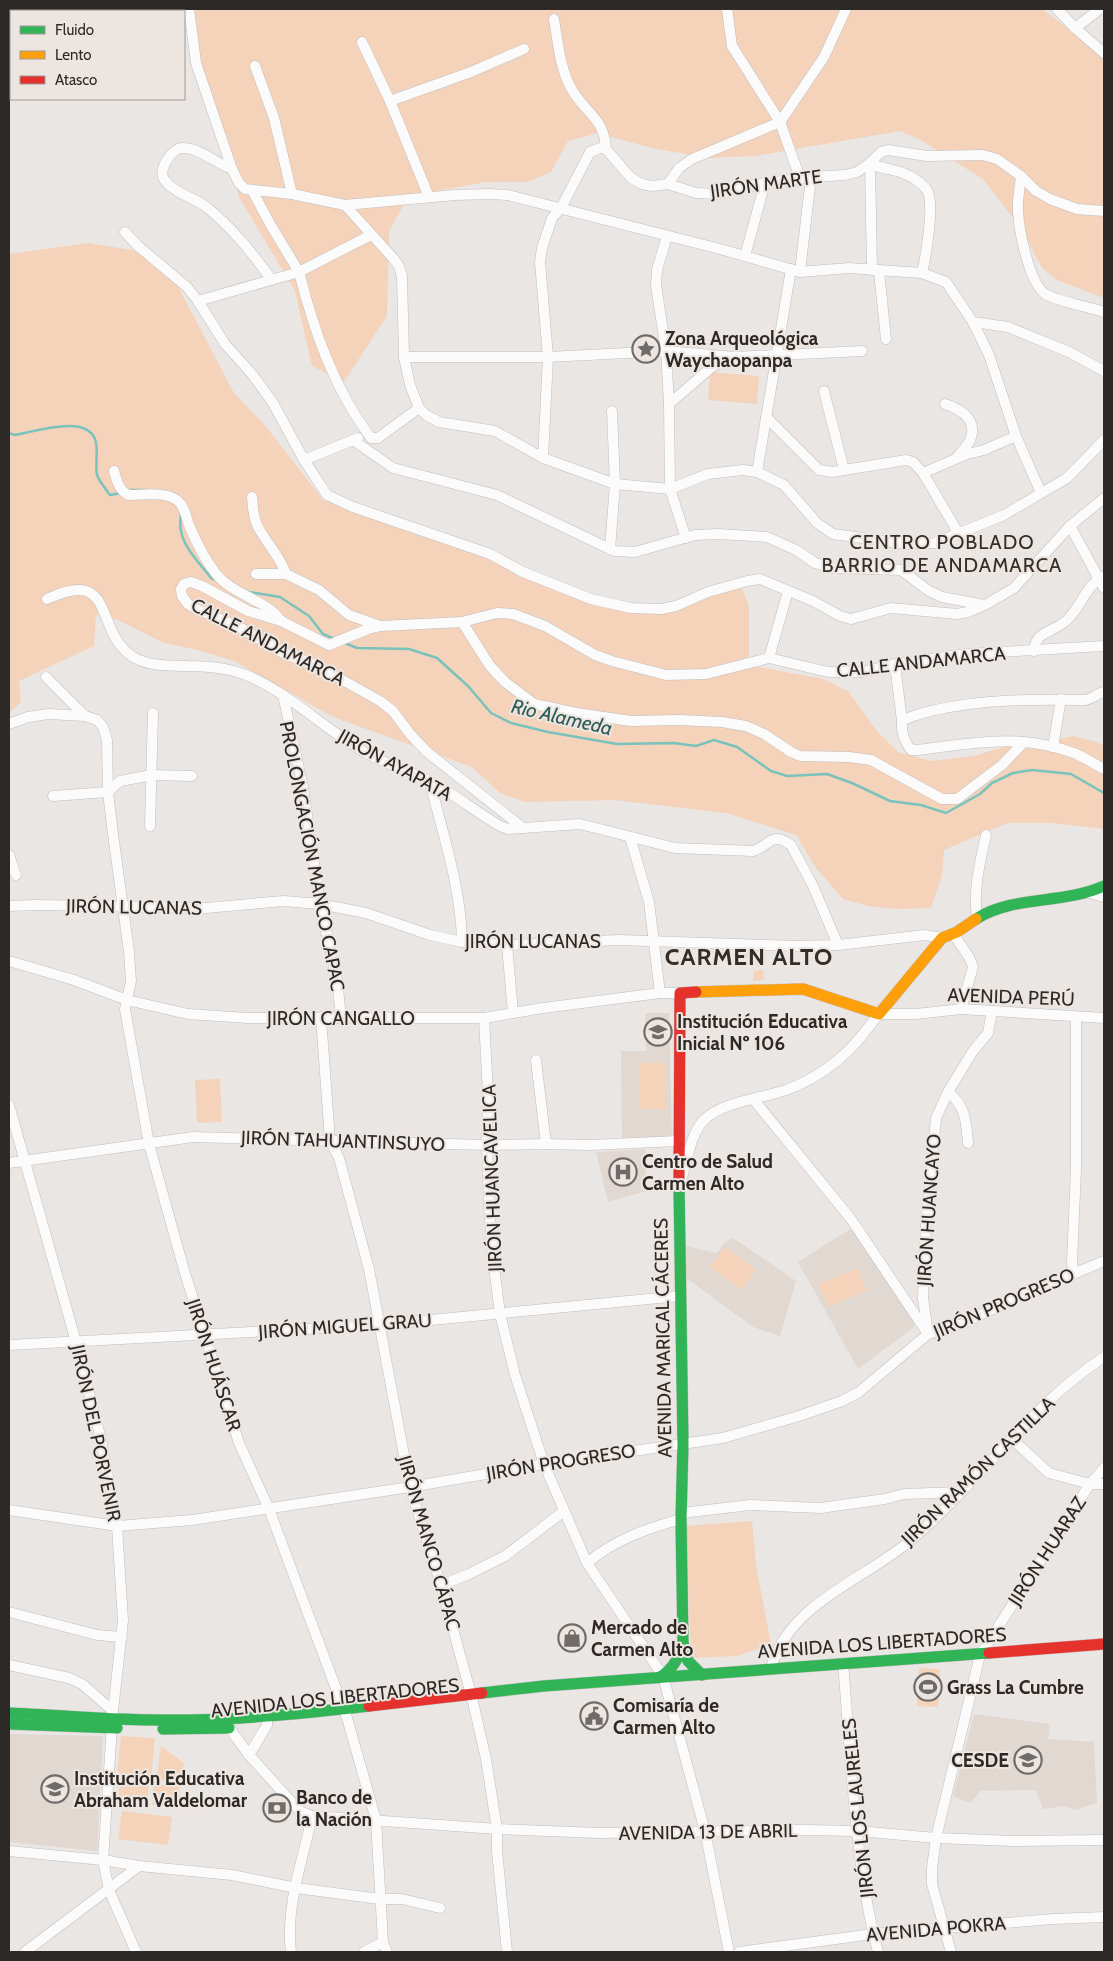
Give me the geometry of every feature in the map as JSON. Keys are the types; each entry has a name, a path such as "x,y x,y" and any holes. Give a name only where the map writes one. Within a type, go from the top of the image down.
{"street":[{"path":"189,9 196,64 232,169 245,189 292,194 344,206 429,197 508,195 795,270 849,268 922,273 946,282 973,322 988,354 1016,436 1041,493"},
{"path":"727,9 732,46 780,122 800,178"},
{"path":"668,184 679,168 692,159 780,122 824,57 846,9"},
{"path":"1057,9 1074,28 1104,53"},
{"path":"1074,28 1100,9"},
{"path":"542,458 548,357 540,262 542,248 552,218 561,208 590,152 606,148 604,131 572,91 566,78 562,67 554,19"},
{"path":"362,42 390,101 429,197"},
{"path":"390,101 471,72 524,49"},
{"path":"255,66 274,118 292,194"},
{"path":"232,169 221,165 203,154 184,148 178,149 162,166 163,179 175,189 204,205 234,232 247,246 272,280"},
{"name":"JIRÓN MARTE","path":"606,148 631,178 642,184 652,186 668,184 696,193 716,194 729,192 745,186 811,176 846,175 857,172 881,152 888,150 927,156 983,155 996,159 1020,176 1036,191 1050,199 1076,209 1104,211"},
{"path":"870,163 875,271 886,339"},
{"path":"870,163 879,168 903,173 925,187 928,193 930,202 927,253 922,273"},
{"path":"757,472 776,354 795,270 811,176"},
{"path":"1020,176 1018,211 1023,241 1033,278 1038,288 1046,295 1104,312"},
{"path":"745,256 765,183"},
{"path":"252,190 299,272 308,308 339,388 368,434 374,439 378,438 419,408"},
{"path":"344,206 399,266 402,276 404,357 410,385 419,408 426,415 439,422 494,431 542,458 615,484 670,489 708,474 727,471 757,472 784,485 817,523 833,534 907,544 935,542 1004,516 1067,478 1104,440"},
{"path":"125,232 138,246 187,287 198,301 225,344 252,374 273,403 304,460 327,495 339,502 490,554 523,572 591,599 648,610 676,606 708,592 760,580 813,601 840,616 851,619 891,608 956,614 968,612 985,605 1014,588 1070,526 1104,498"},
{"path":"198,301 299,272 371,235"},
{"path":"667,236 657,270 656,285 666,351 670,489 686,538"},
{"path":"973,322 1008,327 1070,352 1104,371"},
{"path":"404,357 548,357 666,351 735,357 862,351"},
{"path":"669,404 713,366 723,360 735,357"},
{"path":"824,391 844,470"},
{"path":"945,404 958,408 970,419 972,426 968,445 955,459"},
{"path":"610,549 615,484 612,411"},
{"path":"766,417 819,470 833,472 906,460 913,462 923,473 959,534"},
{"path":"304,460 368,434"},
{"path":"923,473 1016,436"},
{"path":"353,440 394,468 497,495 610,549 635,552 656,547 666,542 695,536 718,534 767,537 796,550 816,563 832,568 901,570 929,591 942,597 985,605"},
{"path":"114,471 118,485 124,493 129,495 165,495 178,501 183,506 199,547 217,575 244,596 276,613 281,621"},
{"path":"252,497 254,516 258,526 283,565 286,574"},
{"path":"1070,526 1102,577 1104,588"},
{"path":"256,574 286,574 318,590 349,615 381,626"},
{"path":"1034,651 1034,642 1038,636 1067,620 1102,577"},
{"name":"CALLE ANDAMARCA","path":"523,828 428,752 410,734 393,711 380,701 319,667 281,652 239,627 196,609 182,596 181,589 184,584 191,582 202,586 248,611 281,621 329,645 368,629 381,626 462,622 497,614 513,614 545,626 612,661 666,675 706,674 769,658 828,672 862,672 895,664 966,654 1104,646"},
{"name":"JIRÓN AYAPATA","path":"47,599 63,592 79,589 89,592 98,600 115,638 124,651 140,661 154,665 228,669 251,677 283,695 364,752 430,782 500,826 508,829 580,824 676,848 753,851 763,848 771,840 778,838 785,840 791,845 813,886 838,945"},
{"path":"769,658 788,591"},
{"path":"462,622 490,666 505,682 534,704 576,714 631,721 679,720 722,722 746,726 764,734 800,756 849,757 871,760 942,799 956,799 1002,765 1024,742"},
{"path":"895,664 903,737 911,750 1007,740 1036,742 1076,753 1104,769"},
{"name":"JIRÓN HUÁSCAR","path":"46,677 85,716 97,720 103,727 107,740 108,792 122,907 130,952 131,981 125,1009 149,1144 204,1335 240,1443 268,1509 345,1714 376,1820 383,1942 387,1952"},
{"path":"902,721 910,716 981,702 1092,699 1097,694 1104,692"},
{"name":"PROLONGACIÓN MANCO CAPAC","path":"283,695 303,787 320,904 337,980 341,1017"},
{"path":"1053,747 1061,699"},
{"path":"150,826 153,713"},
{"path":"9,724 28,717 49,714 85,716"},
{"path":"53,796 108,792 120,781 152,775 192,776"},
{"path":"430,782 456,886 462,920 462,942"},
{"path":"977,917 975,901 978,868 986,835"},
{"path":"630,837 649,902 660,993"},
{"path":"9,856 16,875"},
{"path":"679,1187 686,1169 692,1140 703,1121 710,1114 725,1107 787,1090 810,1079 847,1052 942,938 954,935 977,917 1000,906 1054,900 1088,893 1104,886"},
{"path":"1088,893 1104,897"},
{"name":"JIRÓN LUCANAS","path":"9,906 206,908 283,901 320,904 366,913 430,935 462,942 507,945 654,940 746,945 838,945 925,935 942,938"},
{"path":"954,935 969,957 973,967 961,1009"},
{"path":"507,945 513,1013"},
{"name":"JIRÓN CANGALLO","path":"9,961 74,980 127,1000 188,1014 247,1018 484,1018 660,993 680,993"},
{"name":"AVENIDA PERÚ","path":"680,993 803,989 879,1014 916,1014 961,1009 1104,1018"},
{"name":"AVENIDA MARICAL CÁCERES","path":"680,993 678,1141 683,1444 683,1643 688,1661 702,1675"},
{"name":"JIRÓN HUANCAYO","path":"928,1334 924,1298 928,1187 936,1118 948,1092 973,1051 988,1033 992,1011"},
{"name":"JIRÓN MANCO CÁPAC","path":"321,1017 330,1141 339,1158 369,1268 410,1487 441,1585 472,1698 486,1759 497,1829 497,1851 507,1952"},
{"path":"1075,1273 1072,1264 1076,1168 1076,1017"},
{"name":"JIRÓN HUANCAVELICA","path":"484,1018 488,1095 489,1206 500,1314 515,1374 544,1464 588,1563 663,1676 704,1831 729,1952"},
{"path":"536,1060 546,1144"},
{"path":"948,1092 958,1099 964,1112 968,1143"},
{"path":"754,1100 851,1218 928,1334"},
{"name":"JIRÓN DEL PORVENIR","path":"9,1105 76,1342 101,1439 117,1526 123,1620 112,1719 103,1860 109,1890"},
{"name":"JIRÓN TAHUANTINSUYO","path":"9,1163 194,1137 487,1146 590,1145 678,1141"},
{"name":"JIRÓN PROGRESO","path":"9,1510 117,1526 192,1520 410,1487 544,1464 723,1438 842,1402 859,1392 928,1334 962,1324 1104,1261"},
{"name":"JIRÓN MIGUEL GRAU","path":"9,1345 379,1325 680,1296"},
{"name":"JIRÓN RAMÓN CASTILLA","path":"772,1668 776,1653 785,1637 818,1602 911,1540 1059,1393 1104,1357"},
{"path":"1012,1439 1046,1471 1090,1484 1104,1484"},
{"name":"JIRÓN HUARAZ","path":"951,1952 932,1884 932,1868 936,1838 980,1655 1090,1484 1104,1468"},
{"path":"588,1563 596,1555 646,1529 682,1516 750,1505 820,1508 885,1499 904,1494 961,1492"},
{"path":"441,1585 469,1574 505,1556 564,1510"},
{"path":"9,1612 97,1635 122,1637"},
{"path":"663,1676 679,1659 683,1643"},
{"name":"AVENIDA LOS LIBERTADORES","path":"9,1713 226,1724 345,1714 472,1698 642,1685 663,1676 702,1675 772,1668 980,1655 1104,1644"},
{"name":"JIRÓN LOS LAURELES","path":"843,1663 858,1831 873,1934 878,1952"},
{"path":"9,1665 69,1678 82,1684 112,1719"},
{"name":"AVENIDA LOS LIBERTADORES","path":"9,1724 112,1719"},
{"path":"249,1756 267,1721"},
{"path":"226,1724 249,1756 301,1812 312,1816 296,1888 289,1932 291,1952"},
{"name":"AVENIDA 13 DE ABRIL","path":"312,1816 497,1829 599,1833 858,1831 936,1838 1013,1841 1104,1840"},
{"path":"9,1852 103,1860 139,1866 232,1875 296,1888 380,1899 402,1899 440,1908"},
{"path":"25,1952 139,1866"},
{"path":"109,1890 136,1952"},
{"name":"AVENIDA POKRA","path":"739,1952 873,1934 1053,1919 1104,1917"},
{"path":"364,1952 383,1942"}],"shaded area":[{"path":"191,9 1042,9 1104,56 1104,298 1059,281 1042,268 1021,228 983,179 919,139 900,131 755,156 709,158 651,148 598,133 568,141 551,172 528,182 486,182 436,191 403,206 389,231 387,316 344,382 312,366 295,291 239,197 188,32"},
{"path":"88,243 137,251 172,275 234,393 264,424 323,500 477,552 570,595 645,611 719,589 742,588 749,607 749,665 823,679 848,691 876,730 898,752 931,761 974,756 1007,746 1044,742 1074,736 1097,742 1104,746 1104,829 1052,823 1007,823 944,850 942,876 931,908 897,909 868,906 843,899 816,868 796,835 726,813 614,800 525,802 500,793 472,767 333,717 234,661 198,650 164,643 116,619 96,615 94,646 19,681 21,702 9,713 9,254"},
{"path":"710,372 759,376 757,404 708,400"},
{"path":"763,949 764,967 758,967 755,962 746,957 746,950"},
{"path":"763,970 764,980 753,981 754,971"},
{"path":"645,1013 669,1013 672,1138 622,1138 621,1051 646,1051"},
{"path":"640,1063 665,1063 666,1109 640,1109"},
{"path":"220,1079 222,1122 197,1123 195,1080"},
{"name":"Centro de Salud Carmen Alto","path":"645,1149 647,1191 608,1202 596,1152"},
{"path":"852,1228 915,1318 914,1327 858,1369 798,1262"},
{"path":"733,1238 796,1281 780,1336 753,1327 684,1276 687,1260 686,1246 717,1253 724,1243"},
{"path":"725,1247 756,1270 741,1290 710,1267"},
{"path":"857,1268 867,1290 829,1307 818,1284"},
{"path":"752,1521 756,1566 771,1644 737,1656 691,1658 686,1526"},
{"name":"Grass La Cumbre","path":"919,1668 940,1669 938,1707 917,1706"},
{"name":"CESDE","path":"974,1714 1050,1724 1048,1739 1094,1742 1097,1803 1075,1810 1064,1806 1043,1809 1036,1790 981,1791 970,1803 953,1796"},
{"name":"Institución Educativa Abraham Valdelomar","path":"9,1734 103,1736 97,1851 9,1842"},
{"path":"121,1736 155,1738 151,1779 117,1776"},
{"path":"161,1746 184,1763 181,1783 156,1780"},
{"path":"120,1781 149,1784 147,1804 118,1802"},
{"path":"154,1784 180,1787 178,1807 152,1805"},
{"path":"122,1811 172,1817 168,1845 118,1839"}],"waterway":[{"name":"Rio Alameda","path":"9,433 15,435 61,426 84,428 92,434 96,443 96,472 99,480 110,495 121,493"},
{"name":"Rio Alameda","path":"128,490 145,490"},
{"name":"Rio Alameda","path":"181,514 181,533 188,549 211,578 216,580"},
{"name":"Rio Alameda","path":"249,592 280,597 309,616 323,634 335,639"},
{"name":"Rio Alameda","path":"345,643 357,648 409,649 437,658 468,686 491,713 511,723 548,732 617,744 674,743 696,746 714,740 737,747 771,771 787,776 827,774 852,783 890,801 921,805 946,813 980,794 992,783 1013,773 1032,770 1071,774 1104,793"}],"traffic: fast":[{"path":"976,919 1006,906 1071,896 1104,886"},
{"path":"679,1185 683,1444 681,1519 683,1643 688,1661 702,1675"},
{"path":"660,1677 675,1663 683,1643"},
{"path":"482,1693 544,1686 989,1653"},
{"path":"9,1713 120,1719 184,1720 316,1712 369,1706"},
{"path":"9,1724 117,1728"},
{"path":"163,1729 229,1728"}],"traffic: slow":[{"path":"696,992 803,989 879,1014 942,938 957,932 976,919"}],"traffic: jam":[{"path":"679,1185 680,993 696,992"},
{"path":"989,1653 1104,1644"},
{"path":"369,1706 482,1693"}],"place":[{"name":"Zona Arqueológica Waychaopanpa","path":"646,349"},
{"name":"Institución Educativa Inicial Nº 106","path":"658,1032"},
{"name":"Centro de Salud Carmen Alto","path":"623,1172"},
{"name":"Mercado de Carmen Alto","path":"572,1638"},
{"name":"Grass La Cumbre","path":"928,1687"},
{"name":"Comisaría de Carmen Alto","path":"594,1716"},
{"name":"CESDE","path":"1028,1760"},
{"name":"Institución Educativa Abraham Valdelomar","path":"55,1789"},
{"name":"Banco de la Nación","path":"277,1808"}],"district":[{"name":"CENTRO POBLADO BARRIO DE ANDAMARCA","path":"942,554"},
{"name":"CARMEN ALTO","path":"749,956"}]}
